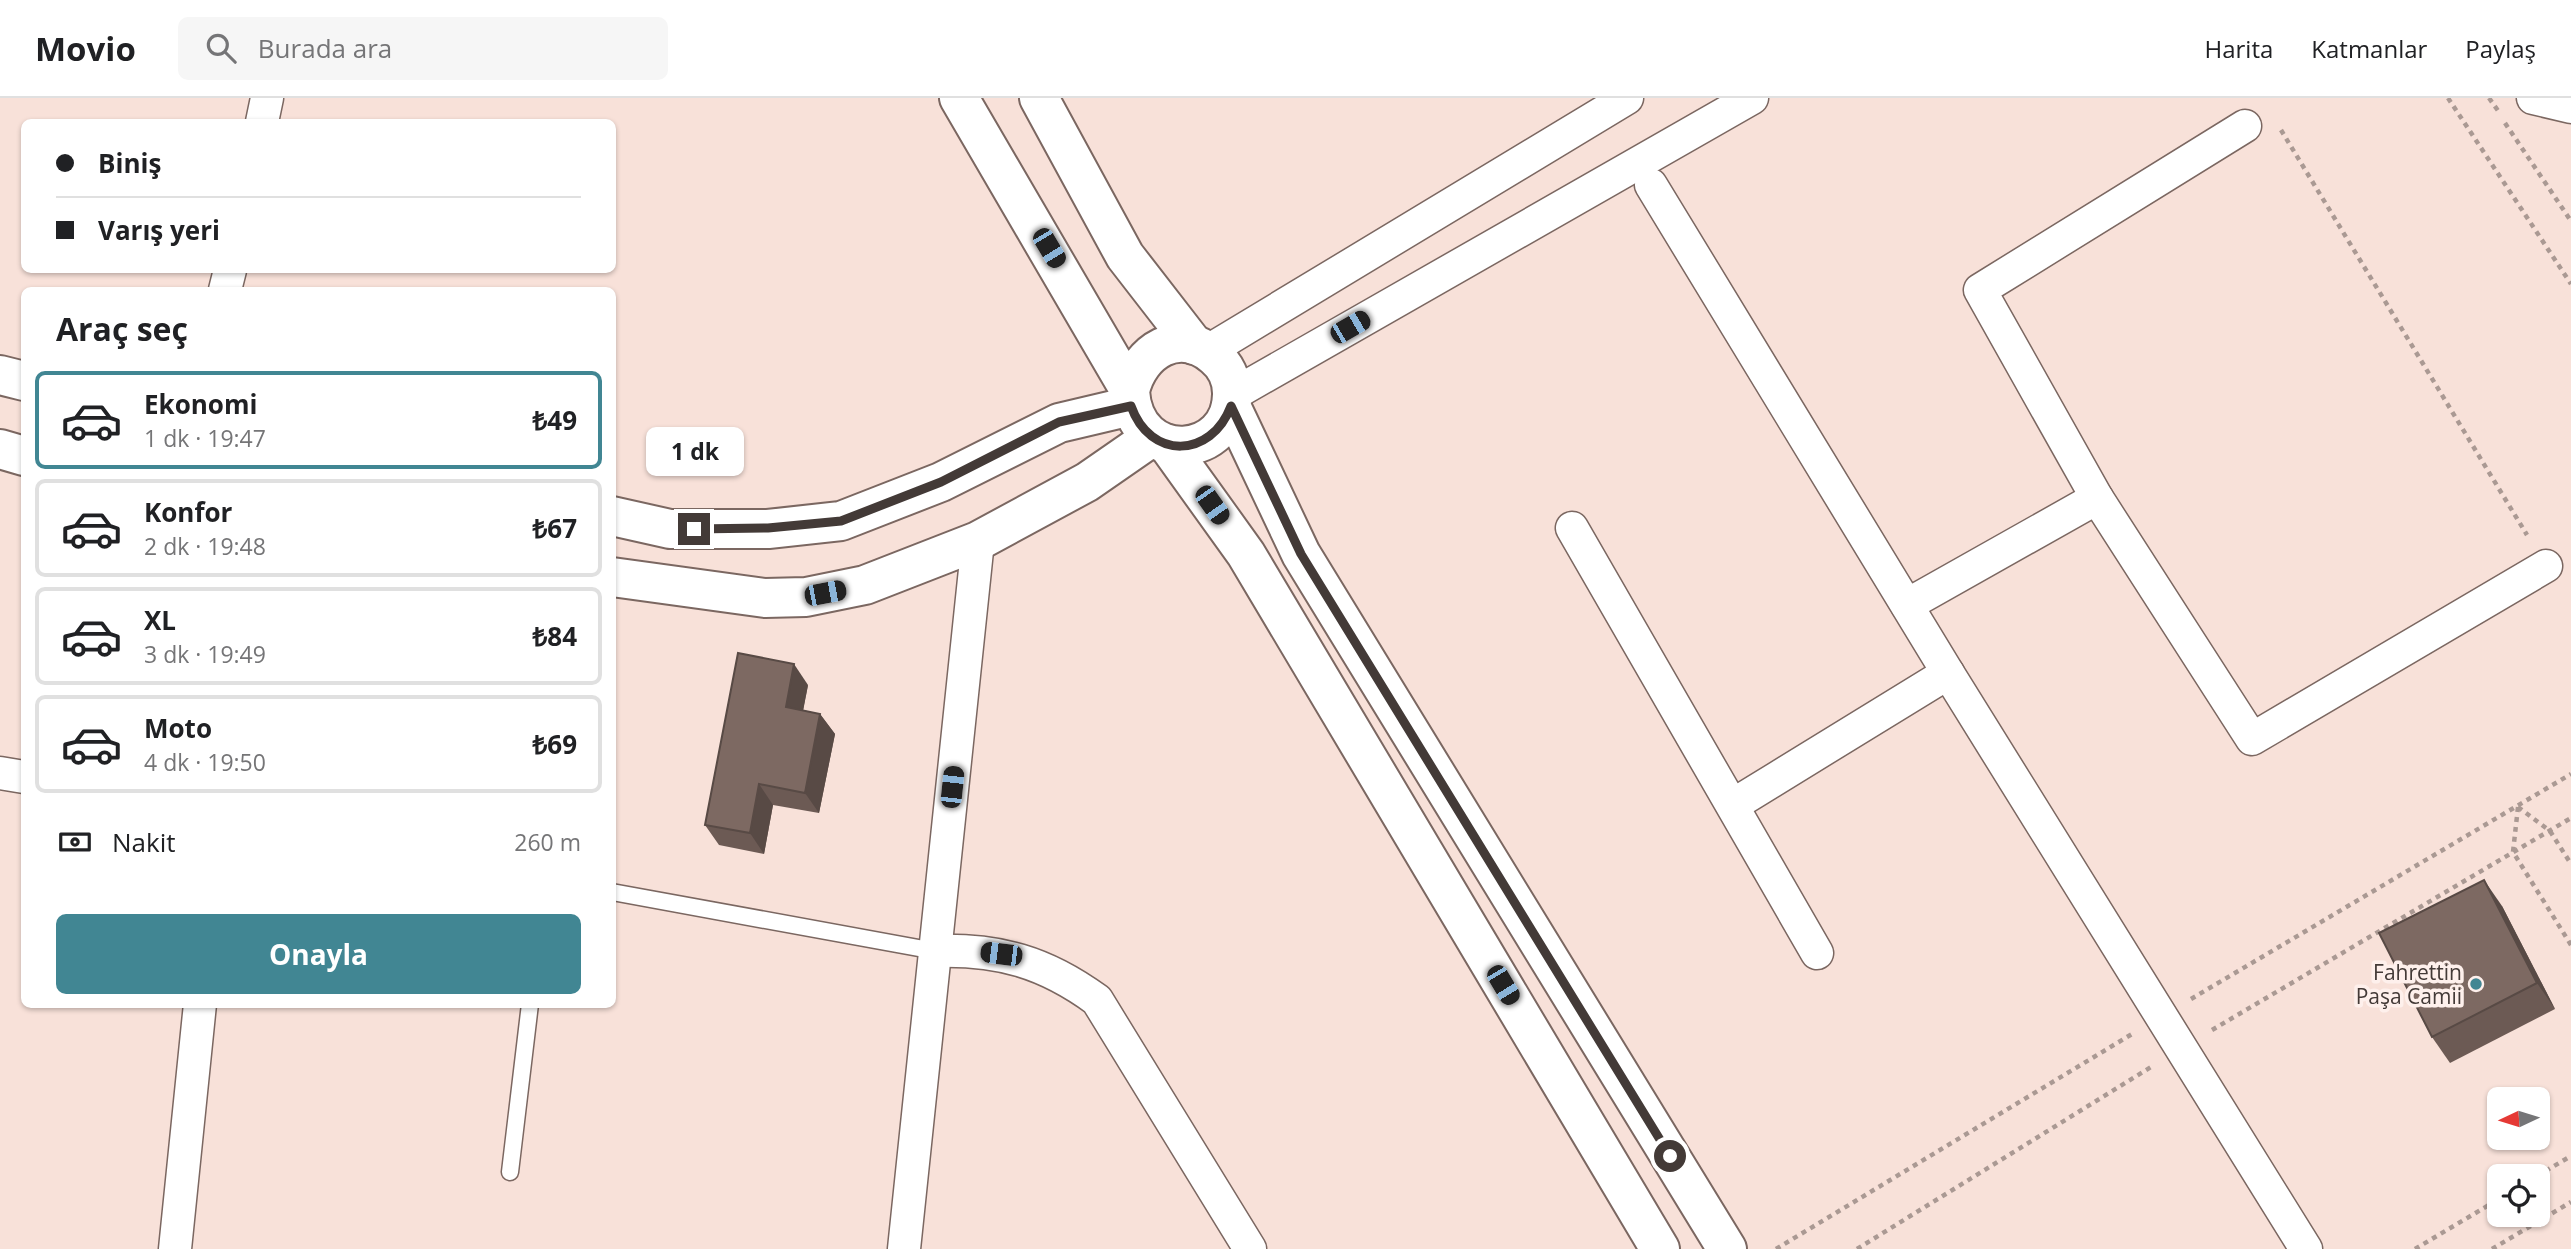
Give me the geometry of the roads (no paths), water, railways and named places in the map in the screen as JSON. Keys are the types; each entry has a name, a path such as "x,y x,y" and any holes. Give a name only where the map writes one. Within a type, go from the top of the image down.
{"street":[{"path":"263,119 267,98"},
{"path":"959,98 1074,291 1130,398 1142,429 1160,441 1246,554 1660,1249"},
{"path":"1038,98 1125,256 1201,348 1219,360 1227,371 1232,401 1301,554 1727,1249"},
{"path":"616,578 765,598 806,597 865,585 978,541 1160,441 1191,444 1214,434 1225,422 1232,401 1752,98"},
{"path":"2533,98 2571,107"},
{"path":"1130,398 1133,376 1152,352 1172,345 1201,348 1620,100"},
{"path":"2245,126 1980,290 2097,498 2252,739 2546,566"},
{"path":"1651,185 1948,673 2305,1249"},
{"path":"0,375 21,380"},
{"path":"616,517 670,529 768,528 841,521 941,482 1059,422 1130,398"},
{"path":"0,449 21,455"},
{"path":"1907,605 2097,498"},
{"path":"1572,528 1817,953"},
{"path":"904,1249 978,541"},
{"path":"1733,805 1948,673"},
{"path":"0,773 21,776"},
{"path":"935,951 968,950 1001,954 1034,963 1056,973 1097,1000 1250,1249"},
{"path":"175,1249 200,1008"}],"lane":[{"path":"616,893 935,951"},
{"path":"510,1172 530,1008"}],"place":[{"name":"Fahrettin Paşa Camii","path":"2476,984"}]}
